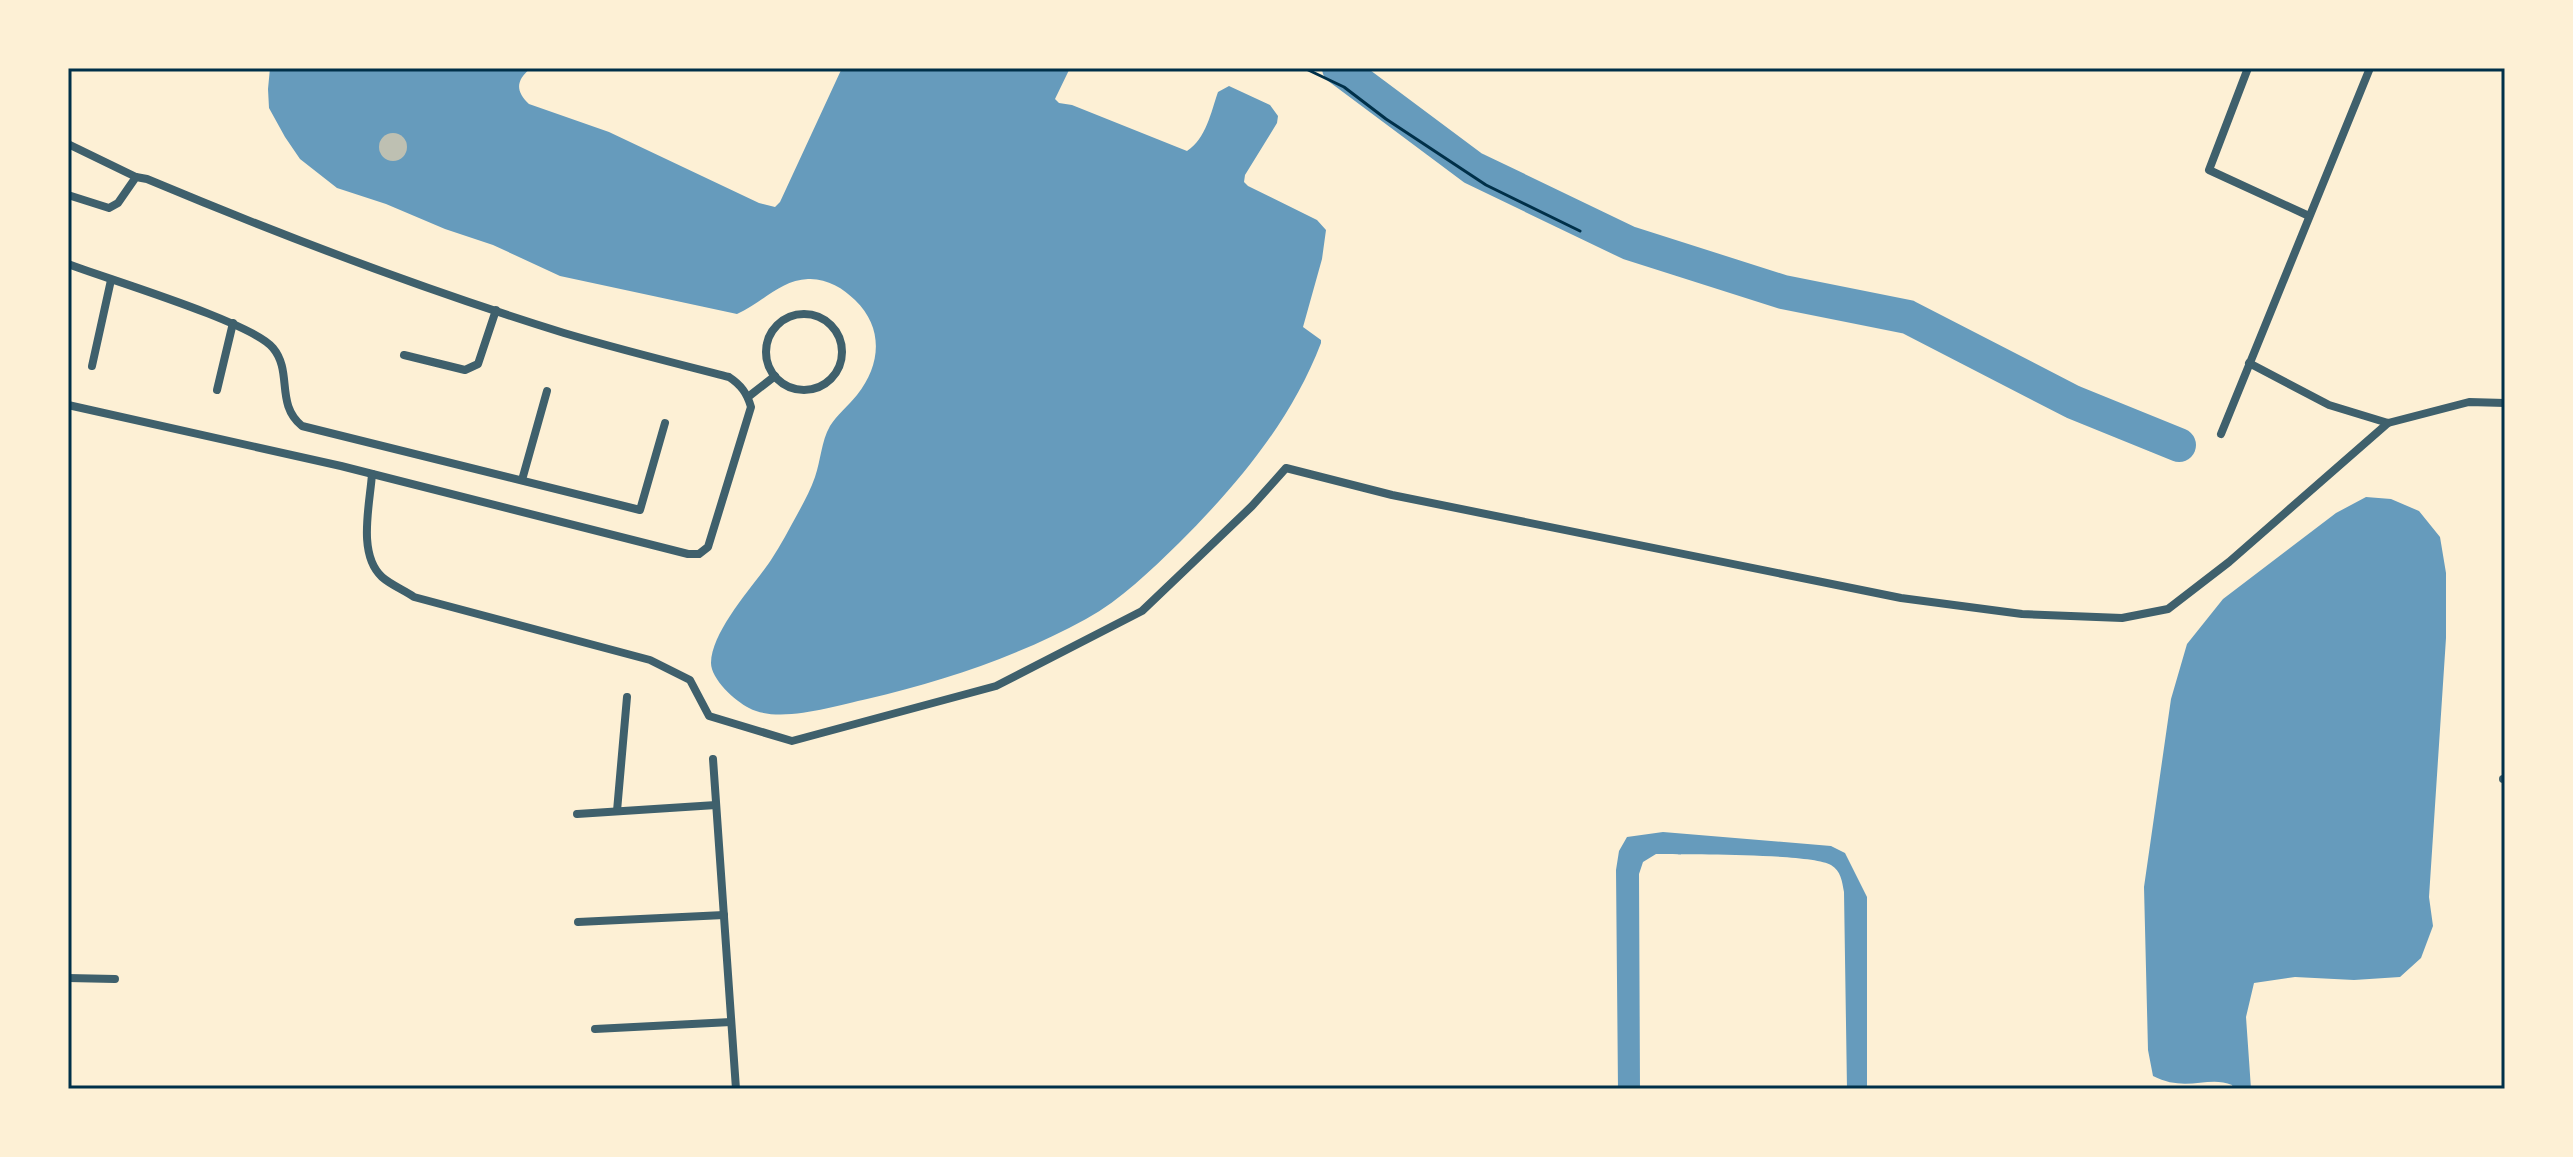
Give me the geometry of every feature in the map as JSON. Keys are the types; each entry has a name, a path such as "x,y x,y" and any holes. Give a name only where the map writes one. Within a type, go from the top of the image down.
{"street":[{"path":"2248,68 2209,170 2309,216"},
{"path":"2221,434 2370,68"},
{"path":"68,144 136,177 270,230 496,310 565,333 729,377 740,385 751,407 708,547 699,554 688,554 372,474 68,405"},
{"path":"68,195 109,208 118,203 136,177"},
{"path":"68,264 233,323 260,336 273,348 284,375 287,406 292,418 302,426 640,510 665,423"},
{"path":"92,366 111,280"},
{"path":"404,355 465,370 472,368 478,364 496,310"},
{"path":"794,315 815,315 833,327 842,347 841,357 838,368 824,384 814,388 793,388 775,376 767,357 767,346 770,336 784,320 794,315"},
{"path":"217,390 233,323"},
{"path":"2249,363 2329,405 2388,423"},
{"path":"748,397 775,376"},
{"path":"522,480 547,391"},
{"path":"372,474 368,552 380,576 414,597 650,660 690,680 709,716 792,741 996,686 1142,611 1252,506 1286,468 1407,498 1901,598 2022,614 2122,618 2168,609 2229,562 2388,423 2469,402 2505,403"},
{"path":"617,811 627,697"},
{"path":"713,759 736,1089"},
{"path":"577,814 716,805"},
{"path":"578,922 724,915"},
{"path":"68,978 115,979"},
{"path":"595,1029 731,1022"}],"path":[{"path":"1304,68 1344,87 1386,119 1486,185 1580,231"}],"water":[{"path":"270,68 531,68 522,77 519,86 521,95 529,104 609,132 759,203 775,207 842,68 1070,68 1055,99 1059,103 1072,105 1187,151 1199,140 1218,92 1229,86 1270,105 1278,116 1244,182 1317,220 1326,230 1322,259 1303,327 1321,343 1294,399 1242,474 1201,521 1112,603 1060,632 1007,656 923,685 807,712 761,712 743,705 719,682 712,669 713,650 726,623 782,543 803,504 815,477 830,426 857,395 871,371 875,359 875,334 864,311 840,288 815,279 788,283 737,314 560,276 493,245 337,188 300,159 285,137 269,108"},
{"path":"2366,497 2391,499 2419,511 2440,537 2446,573 2446,638 2429,897 2433,926 2421,958 2400,977 2354,980 2295,977 2254,983 2246,1017 2251,1089 2233,1089 2232,1085 2223,1082 2186,1084 2165,1081 2153,1076 2148,1050 2144,887 2171,699 2187,644 2223,599 2336,513"},
{"path":"1663,832 1831,846 1845,853 1867,897 1867,1089 1847,1089 1844,892 1837,870 1819,861 1800,858 1656,854 1643,862 1639,874 1640,1089 1618,1089 1616,870 1619,851 1627,837"}],"building":[{"path":"393,133 403,137 407,147 403,157 393,161 383,157 379,147 383,137"}],"waterway":[{"path":"1339,68 1473,168 1629,243 1783,292 1908,317 2073,402 2179,445"}]}
